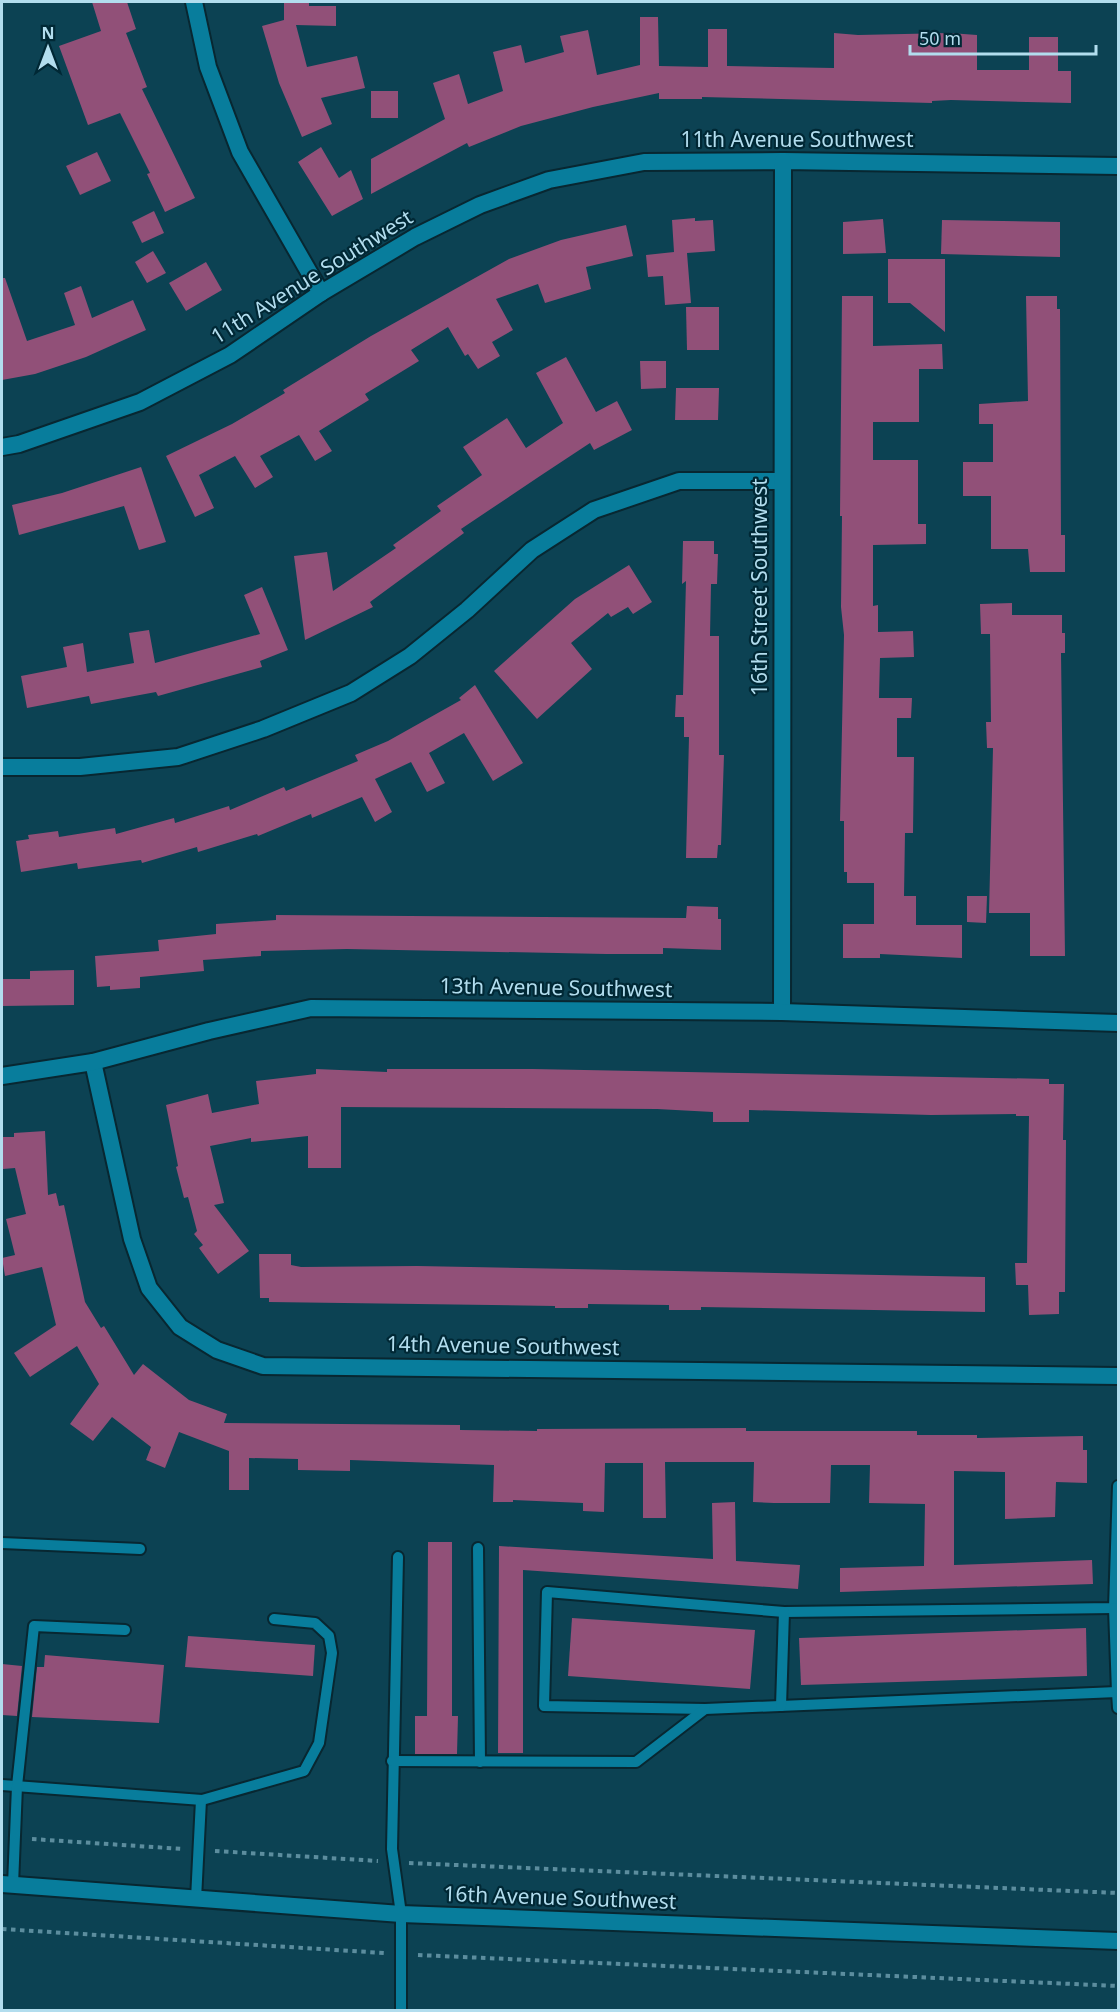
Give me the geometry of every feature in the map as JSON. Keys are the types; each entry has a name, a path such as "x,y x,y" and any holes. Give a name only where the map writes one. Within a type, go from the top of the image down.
{"street":[{"path":"194,2 208,67 240,152 321,293"},
{"name":"11th Avenue Southwest","path":"2,447 18,444 140,402 230,355 321,293 415,237 480,205 549,180 644,162 783,161 1119,166"},
{"name":"16th Street Southwest","path":"782,1012 783,161"},
{"path":"2,767 80,767 178,757 263,729 351,693 410,656 467,610 532,550 594,510 679,481 782,481"},
{"name":"13th Avenue Southwest","path":"2,1076 93,1062 209,1031 311,1008 782,1012 1119,1023"},
{"name":"14th Avenue Southwest","path":"93,1062 132,1239 149,1288 180,1327 217,1350 263,1366 1119,1376"},
{"name":"16th Avenue Southwest","path":"7,1884 401,1914 1119,1941"}],"lane":[{"path":"1119,1486 1114,1608 1119,1708"},
{"path":"2,1542 140,1549"},
{"path":"478,1548 480,1762"},
{"path":"398,1557 392,1761 393,1862 401,1914 402,2010"},
{"path":"1114,1608 784,1612 547,1592 544,1706 705,1709 1117,1692"},
{"path":"781,1706 784,1612"},
{"path":"2,1785 201,1800 304,1771 319,1743 332,1653 329,1636 315,1623 274,1619"},
{"path":"7,1884 15,1838 17,1786 34,1626 125,1630"},
{"path":"392,1761 636,1762 705,1709"},
{"path":"196,1899 201,1800"}],"path":[{"path":"15,1838 393,1862 1119,1893"},
{"path":"2,1929 232,1946 1119,1986"}],"building":[{"path":"92,2 127,2 136,29 126,33 147,87 142,89 195,198 165,212 147,174 150,173 120,113 88,125 59,46 101,31"},
{"path":"284,2 309,2 309,6 336,6 336,26 296,25 307,67 357,56 365,88 321,98 332,124 302,137 279,83 262,26 284,20"},
{"path":"640,17 658,17 659,66 708,67 708,29 727,29 727,66 834,68 834,33 858,35 950,33 977,35 977,70 1029,70 1029,37 1058,37 1058,71 1071,71 1071,103 951,100 932,101 932,103 702,97 702,99 659,99 659,93 521,126 469,147 467,143 371,194 371,159 445,119 433,83 459,74 468,104 503,91 493,52 521,45 525,63 564,52 560,36 588,30 597,75 640,65"},
{"path":"371,91 398,91 398,118 371,118"},
{"path":"321,147 339,178 351,170 363,199 332,216 298,162"},
{"path":"97,152 111,181 80,195 66,166"},
{"path":"154,211 164,233 142,243 132,222"},
{"path":"695,218 695,221 713,220 715,251 687,253 691,303 665,305 663,276 648,277 646,255 674,252 672,220"},
{"path":"883,219 886,253 843,254 843,222"},
{"path":"942,220 1060,222 1060,257 941,254"},
{"path":"626,225 633,256 586,267 591,289 545,303 538,284 496,299 513,330 492,342 500,356 478,369 468,354 465,356 448,327 411,350 419,361 365,394 369,400 319,431 332,451 315,461 299,435 260,456 273,477 255,488 235,456 199,475 214,508 195,517 166,456 232,424 285,393 283,390 371,336 509,259 561,240"},
{"path":"153,251 166,273 147,283 135,262"},
{"path":"888,259 945,259 945,332 910,303 888,303"},
{"path":"206,262 222,290 186,311 169,283"},
{"path":"2,278 5,278 27,341 75,325 64,293 81,286 92,318 133,300 146,330 86,357 35,374 2,380"},
{"path":"842,296 873,296 873,346 942,344 943,369 919,369 919,422 873,422 873,460 918,460 918,524 926,524 926,544 873,545 873,606 878,605 878,632 913,631 914,657 880,658 879,698 912,698 911,718 897,718 897,757 914,757 913,833 905,833 904,896 916,896 916,925 962,925 962,958 880,954 880,958 843,958 843,924 874,924 874,883 847,883 847,872 844,872 844,821 840,821 844,635 841,607 842,516 840,516"},
{"path":"1026,296 1057,296 1057,309 1060,309 1061,535 1065,535 1065,572 1030,572 1028,549 991,549 991,496 963,496 963,462 993,462 993,424 979,424 979,404 1028,401"},
{"path":"686,307 719,307 719,350 687,350"},
{"path":"566,357 596,412 617,401 632,430 594,450 590,443 461,529 464,533 370,602 373,607 305,640 294,556 327,552 333,591 396,548 393,545 441,511 437,506 482,475 463,447 507,418 526,448 563,423 536,373"},
{"path":"640,361 666,361 666,388 641,389"},
{"path":"676,388 719,388 718,420 675,420"},
{"path":"141,467 166,542 139,550 124,506 19,535 12,505 62,493"},
{"path":"683,541 714,541 714,554 718,554 717,584 711,584 710,636 719,636 719,755 724,755 721,845 718,845 717,858 686,858 689,737 684,737 684,717 675,717 676,695 683,695 686,581 682,584"},
{"path":"629,565 652,602 633,614 628,607 611,617 608,613 571,643 592,669 537,719 494,671 575,599"},
{"path":"262,587 288,650 260,661 262,667 158,696 156,692 91,704 89,696 27,708 21,676 67,667 63,647 83,643 87,672 134,663 129,633 149,630 155,663 260,634 244,595"},
{"path":"1012,603 1012,615 1062,615 1062,633 1065,633 1065,653 1061,653 1065,956 1030,956 1030,913 989,913 993,748 987,748 986,722 991,722 990,634 981,634 980,604"},
{"path":"475,685 523,763 493,781 464,733 429,753 445,783 427,792 411,762 375,779 392,812 375,822 362,797 312,818 311,814 258,836 257,834 198,852 197,847 142,863 141,860 78,869 77,863 21,872 16,841 29,839 28,835 58,831 59,837 115,828 116,834 174,818 175,823 229,806 230,810 284,787 286,791 358,761 355,755 388,741 461,700 459,698"},
{"path":"967,896 987,896 986,923 967,922"},
{"path":"687,906 718,907 718,919 721,919 721,950 663,948 663,954 347,949 261,951 261,956 203,960 204,971 140,977 140,988 110,990 110,986 97,987 95,956 159,951 158,940 216,934 216,924 276,920 276,915 686,918"},
{"path":"74,970 74,1005 2,1006 2,979 30,979 30,971"},
{"path":"316,1069 387,1072 387,1069 533,1069 1049,1079 1049,1084 1064,1084 1065,1292 1059,1292 1059,1314 1029,1315 1028,1285 1016,1285 1015,1263 1027,1263 1029,1116 1016,1116 1016,1114 931,1115 749,1110 749,1122 713,1122 713,1112 657,1109 341,1107 341,1168 308,1168 308,1136 251,1142 251,1138 210,1146 224,1203 214,1205 249,1251 218,1274 199,1248 203,1245 194,1234 197,1231 188,1197 184,1198 176,1167 178,1166 166,1105 208,1094 212,1113 259,1104 256,1081 316,1074"},
{"path":"45,1131 48,1195 56,1193 59,1206 64,1205 85,1302 101,1328 104,1326 134,1375 143,1364 189,1400 227,1414 224,1423 460,1425 460,1430 537,1431 537,1429 746,1428 746,1431 917,1431 917,1435 977,1435 977,1438 1083,1436 1083,1450 1087,1450 1087,1483 1056,1482 1055,1517 1005,1519 1005,1472 954,1471 954,1565 1092,1560 1093,1584 840,1592 840,1568 924,1566 925,1504 869,1503 870,1465 831,1465 830,1503 774,1503 753,1502 754,1462 665,1462 666,1518 643,1518 643,1463 605,1463 604,1512 583,1511 583,1503 513,1500 513,1502 493,1502 494,1465 350,1460 350,1471 298,1470 298,1459 249,1458 249,1490 229,1490 229,1451 179,1432 165,1468 146,1460 151,1447 112,1417 93,1441 70,1424 99,1384 77,1346 30,1377 14,1353 56,1325 42,1267 5,1276 2,1258 15,1255 6,1219 26,1214 15,1168 3,1169 2,1137 14,1137 14,1133"},
{"path":"259,1254 291,1254 291,1265 301,1267 417,1266 985,1277 985,1312 701,1307 701,1310 669,1310 669,1305 588,1304 588,1308 555,1308 555,1306 269,1302 269,1298 260,1298"},
{"path":"735,1502 736,1561 800,1565 798,1589 523,1570 523,1753 498,1753 499,1546 713,1559 712,1503"},
{"path":"428,1542 452,1542 452,1716 458,1716 457,1754 415,1754 415,1716 427,1716"},
{"path":"572,1618 755,1630 750,1689 568,1676"},
{"path":"1086,1628 1087,1676 801,1685 799,1638"},
{"path":"188,1636 315,1645 313,1676 185,1667"},
{"path":"45,1655 164,1665 159,1723 32,1717 37,1667 44,1667"},
{"path":"2,1664 22,1666 17,1716 2,1715"}]}
